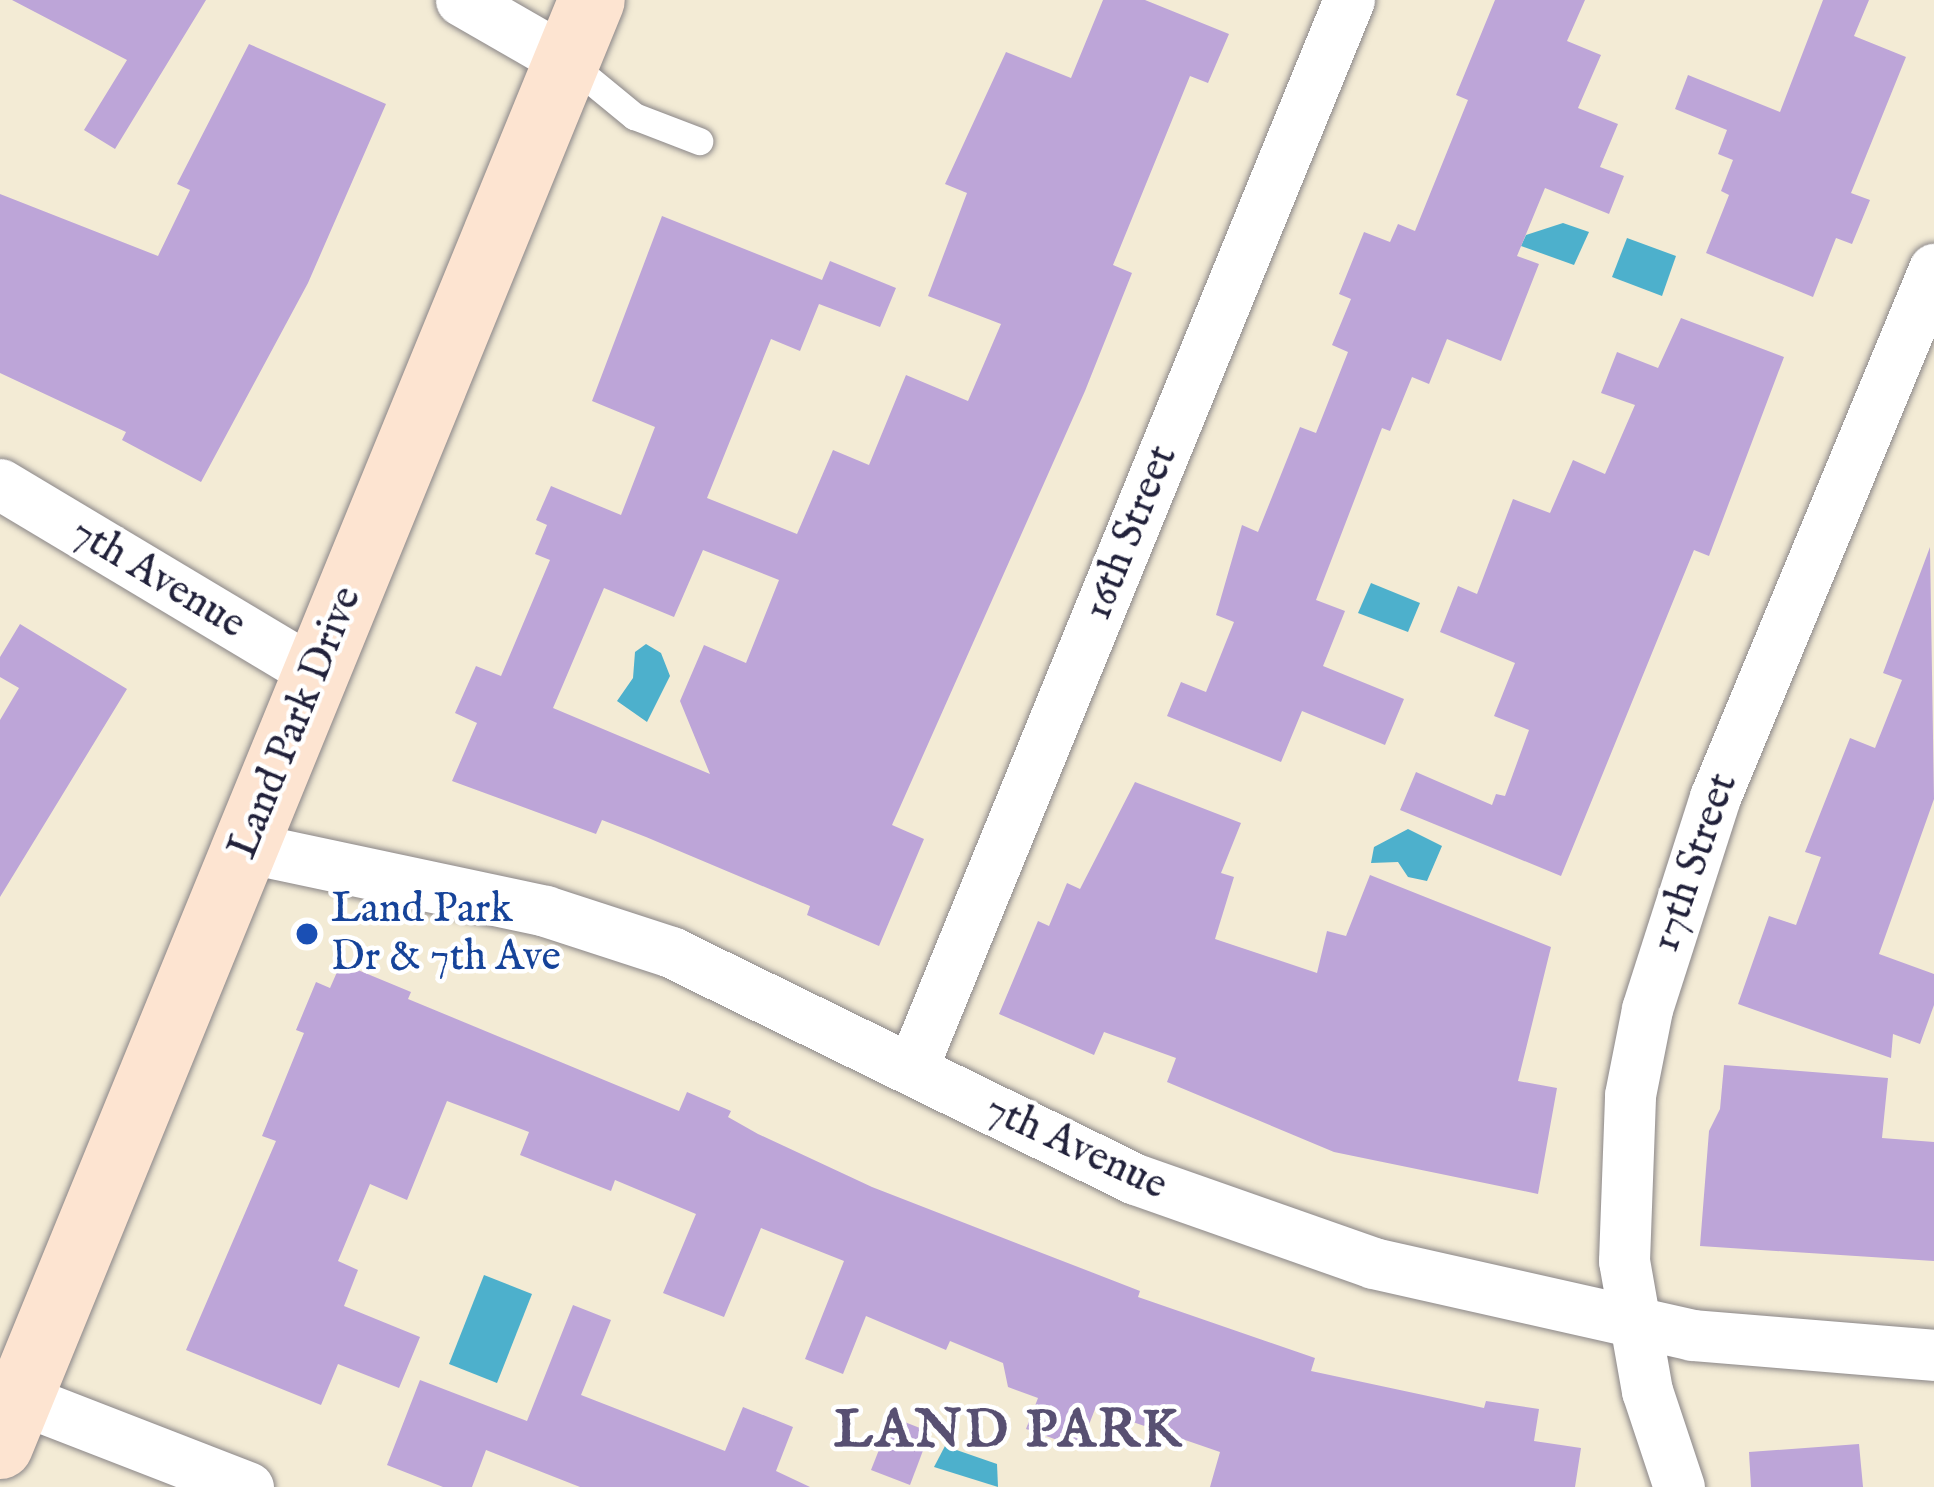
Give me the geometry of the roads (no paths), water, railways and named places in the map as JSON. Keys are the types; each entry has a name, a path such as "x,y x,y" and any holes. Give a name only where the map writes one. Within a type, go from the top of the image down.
{"main road":[{"name":"Land Park Drive","path":"6,1412 592,0"}],"street":[{"path":"461,0 567,62"},
{"name":"16th Street","path":"913,1066 1349,0"},
{"name":"17th Street","path":"1679,1487 1634,1322 1624,1201 1630,1095 1647,1010 1715,797 1934,269"},
{"name":"7th Avenue","path":"0,484 316,673"},
{"name":"7th Avenue","path":"244,847 602,928 752,986 913,1066 1033,1133 1247,1223 1393,1268 1726,1339 1934,1355"},
{"path":"6,1412 248,1487"}],"lane":[{"path":"567,62 634,116 699,141"}],"water":[{"path":"1563,223 1589,232 1574,265 1521,246 1526,235"},
{"path":"1627,238 1676,256 1662,296 1612,277"},
{"path":"1371,583 1420,603 1408,632 1358,613"},
{"path":"646,644 661,653 670,676 647,722 617,701 633,678 635,652"},
{"path":"1408,829 1442,846 1427,881 1408,877 1398,862 1371,863 1374,847"},
{"path":"484,1275 532,1294 497,1383 449,1364"},
{"path":"945,1446 997,1464 998,1487 934,1467"}],"place":[{"name":"Land Park Dr & 7th Ave","path":"307,934"}],"district":[{"name":"LAND PARK","path":"1009,1432"}]}
